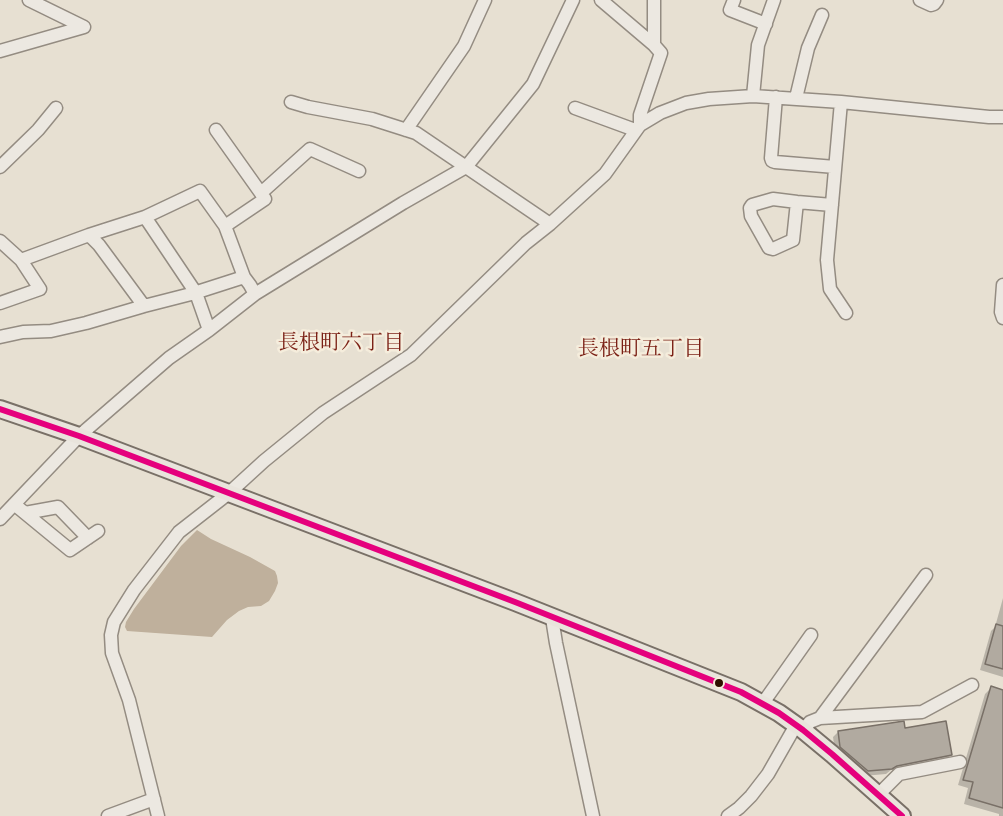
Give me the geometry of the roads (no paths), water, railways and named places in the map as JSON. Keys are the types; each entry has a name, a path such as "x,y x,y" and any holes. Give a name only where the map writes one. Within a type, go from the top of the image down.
{"main road":[{"path":"0,409 79,436 515,602 741,693 763,703 799,728 902,816"}],"street":[{"path":"0,51 84,27 29,0"},
{"path":"406,130 464,46 485,0"},
{"path":"1,516 79,436 170,358 255,294 466,167 532,84 573,0"},
{"path":"158,816 129,700 112,653 111,635 114,622 134,590 179,532 230,493 264,461 323,413 411,355 526,243 604,174 637,127 661,53 601,0"},
{"path":"654,0 654,45"},
{"path":"734,0 730,10 766,24"},
{"path":"753,96 758,45 774,0"},
{"path":"920,0 930,6 937,0"},
{"path":"796,98 808,48 822,15"},
{"path":"575,108 637,127 660,113 686,103 753,96 1003,117"},
{"path":"776,97 772,161 835,167"},
{"path":"291,102 372,119 416,133 550,224"},
{"path":"841,102 827,260 830,289 846,313"},
{"path":"0,167 38,130 56,108"},
{"path":"216,130 265,199 225,226"},
{"path":"261,193 310,149 359,171"},
{"path":"21,260 145,217 200,191 225,226 244,276 255,294"},
{"path":"797,202 794,240 773,249 769,248 751,216 752,205 773,200 797,202 832,205"},
{"path":"145,217 196,293 209,330"},
{"path":"89,235 144,306"},
{"path":"0,241 21,260 40,289 0,303"},
{"path":"0,337 22,332 51,331 196,293 244,276"},
{"path":"1003,285 1001,312 1003,318"},
{"path":"14,504 70,550 98,531"},
{"path":"25,513 58,507 87,538"},
{"path":"820,718 926,576"},
{"path":"552,618 593,816"},
{"path":"763,703 811,635"},
{"path":"728,816 751,796 799,728 810,722 820,718 922,712 972,685"},
{"path":"878,795 899,774 960,762"},
{"path":"108,816 154,799"}],"district":[{"name":"長根町六丁目","path":"341,344"},
{"name":"長根町五丁目","path":"641,350"}]}
